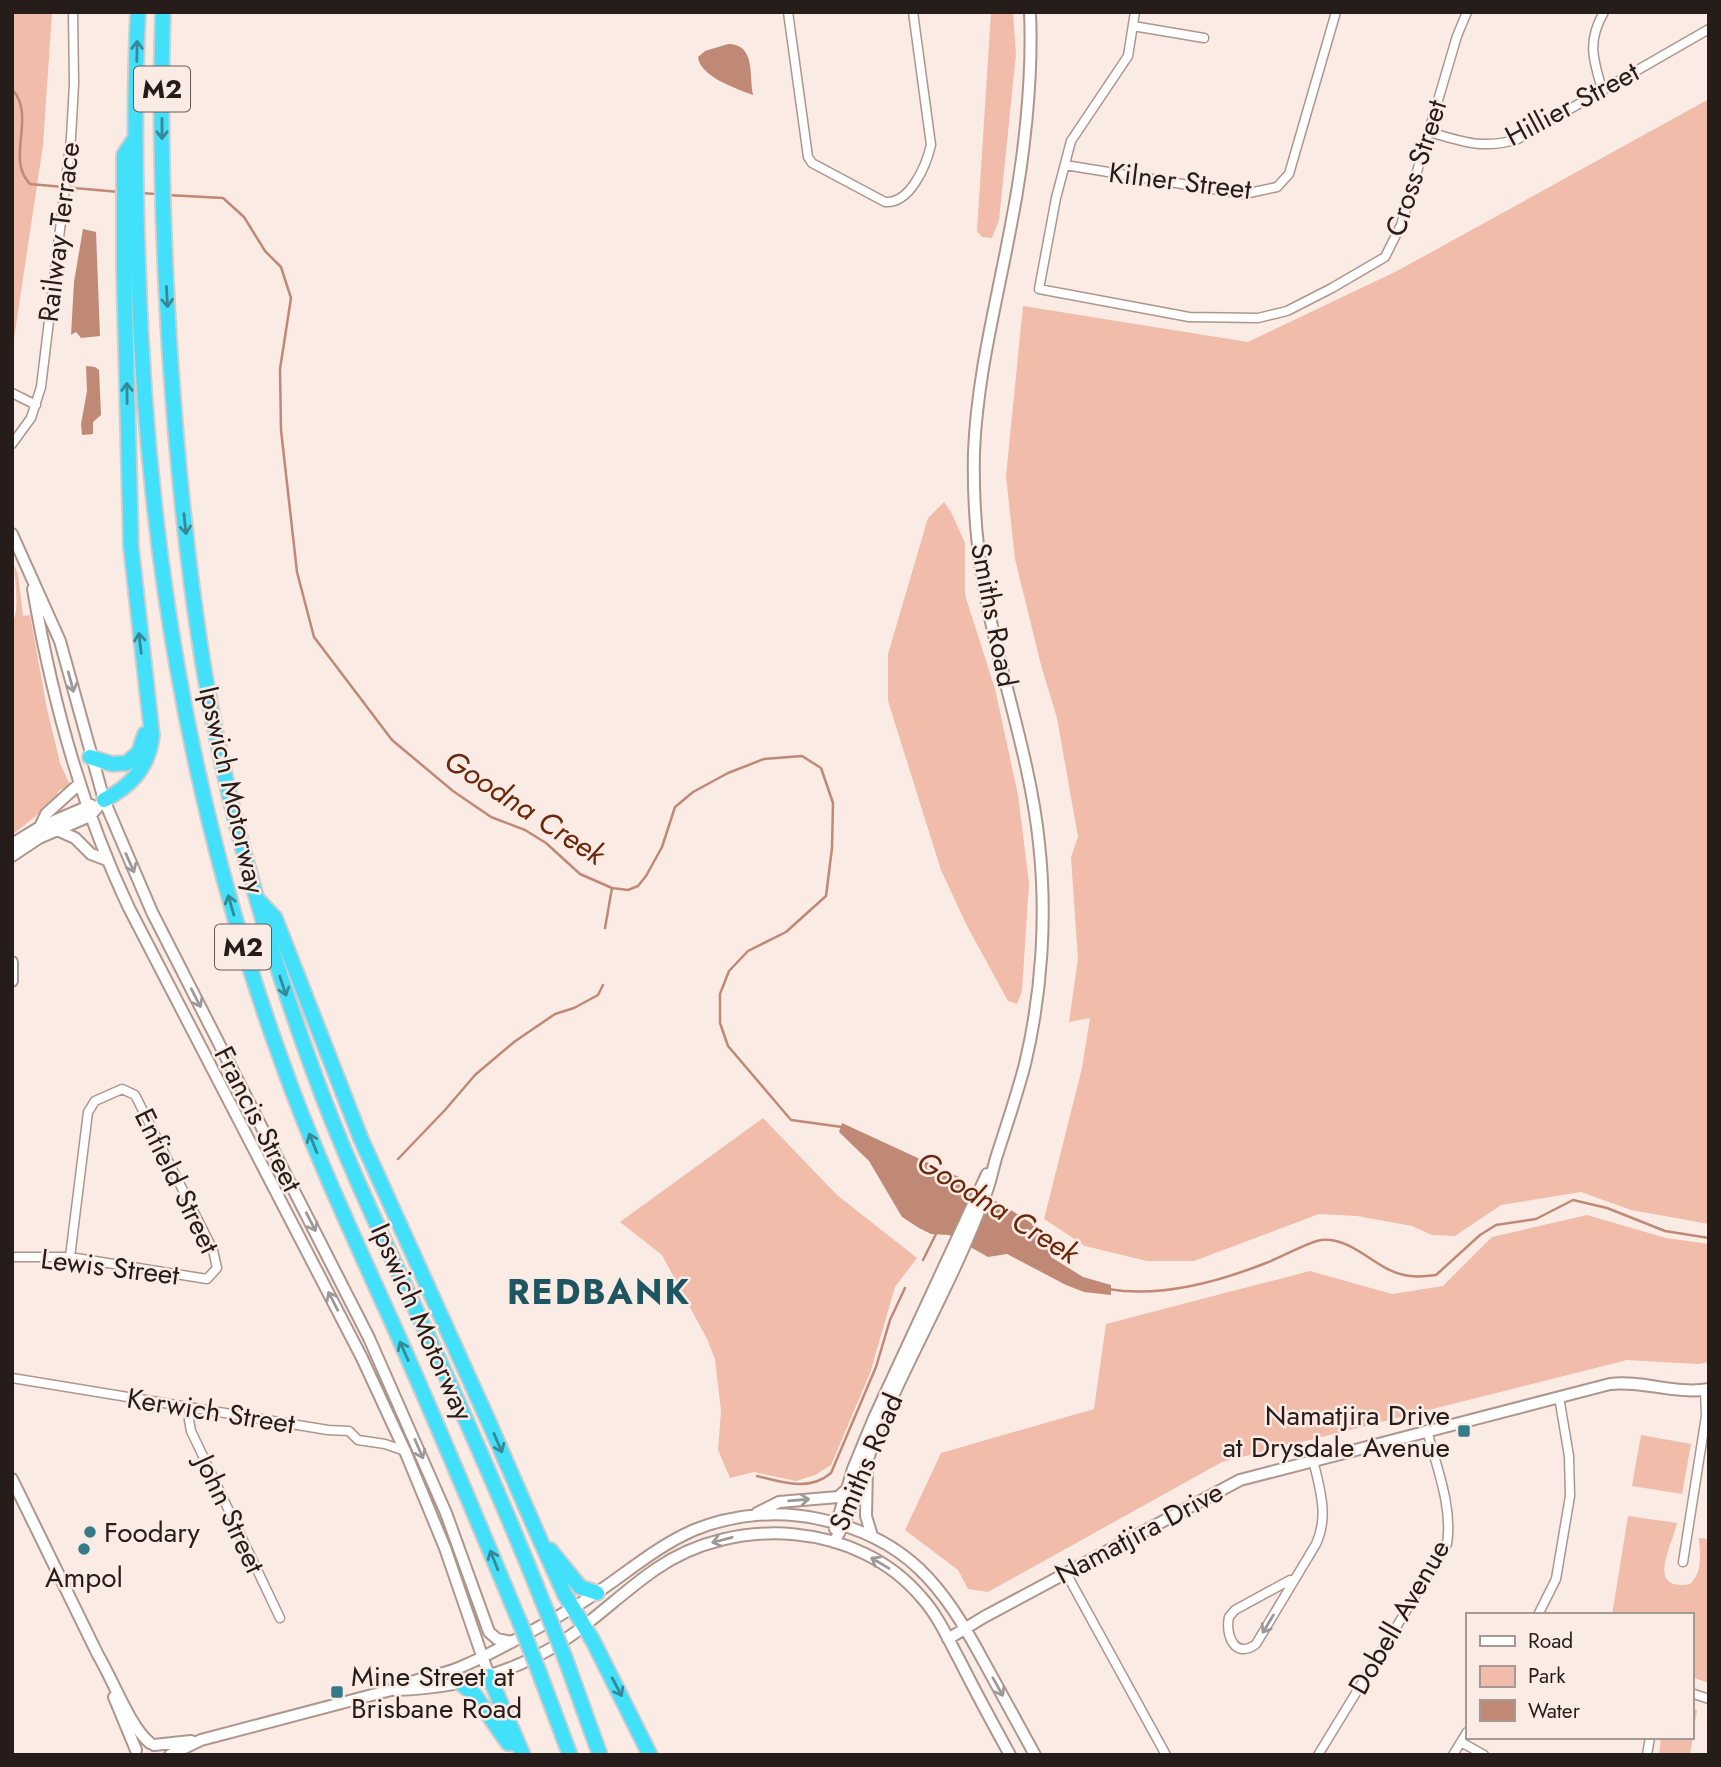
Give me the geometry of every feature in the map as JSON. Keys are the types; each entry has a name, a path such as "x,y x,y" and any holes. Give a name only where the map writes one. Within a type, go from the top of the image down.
{"highway":[{"name":"Ipswich Motorway","path":"138,12 135,138 130,167 130,225 145,421 159,558 185,717 209,826 252,975 299,1108 463,1485 520,1623 570,1755"},
{"name":"Ipswich Motorway","path":"163,12 162,167 173,398 194,601 223,767 256,898 286,995 332,1122 478,1446 547,1610 600,1755"},
{"path":"104,800 129,784 140,771 148,757 152,727 145,687 131,547 130,225"},
{"path":"90,757 117,765 127,763 135,757 145,735 145,687"},
{"path":"256,898 275,918 367,1152 541,1542 572,1609 621,1695 650,1755"},
{"path":"541,1542 580,1587 597,1592"},
{"path":"489,1676 520,1749"},
{"path":"460,1683 474,1694 508,1743 520,1749"}],"main road":[{"name":"Smiths Road","path":"1024,12 1029,71"},
{"name":"Smiths Road","path":"834,1542 887,1409 996,1156 1022,1075 1041,964 1040,845 1033,797 984,587 975,507 974,453 978,399 1023,154 1031,40 1030,12"},
{"name":"Francis Street","path":"12,534 60,641 104,800 152,912 369,1338 446,1513 489,1632 497,1639 512,1642"},
{"name":"Francis Street","path":"31,578 59,713 79,784 107,860 129,908 362,1358 405,1451 445,1548 489,1676"},
{"path":"40,827 46,814 79,784"},
{"path":"12,856 104,800"},
{"path":"12,844 40,827 88,811"},
{"path":"57,830 72,836 90,854 107,860"},
{"path":"12,962 12,981"},
{"name":"Smiths Road","path":"840,1524 846,1490 874,1418 957,1249"},
{"name":"Namatjira Drive","path":"948,1639 1226,1486 1254,1475 1619,1383 1684,1390 1707,1389"},
{"path":"867,1458 866,1516 872,1536"},
{"path":"12,1479 98,1655 135,1752"},
{"path":"752,1516 779,1502 838,1497 846,1490"},
{"path":"391,1690 407,1681 458,1668 512,1642 572,1609 676,1539 710,1525 752,1516 790,1515 840,1524 872,1536 916,1564 931,1579 965,1628 1035,1755"},
{"path":"135,1752 140,1745 155,1748 201,1740 391,1690 438,1687 489,1676 536,1657 583,1628 657,1568 703,1545 737,1536 772,1533 834,1542 866,1555 907,1582 934,1612 1010,1755"},
{"path":"98,1655 112,1677 137,1729 155,1748"},
{"path":"170,1755 201,1740"}],"street":[{"name":"Railway Terrace","path":"12,444 27,424 41,387 68,165 73,97 73,12"},
{"path":"788,12 808,157 812,163 884,202 894,203 905,197 910,190 928,156 930,145 913,12"},
{"path":"1065,165 1071,141 1128,56 1135,12"},
{"name":"Kilner Street","path":"1065,165 1244,194 1277,187 1289,174 1336,12"},
{"name":"Cross Street","path":"1065,165 1056,198 1040,289 1189,317 1258,318 1287,311 1385,257 1401,225 1457,36 1467,12"},
{"path":"1602,89 1594,62 1592,39 1604,12"},
{"path":"1133,26 1204,38"},
{"name":"Hillier Street","path":"1429,132 1472,144 1493,146 1516,139 1709,29"},
{"path":"12,393 36,405"},
{"name":"Enfield Street","path":"70,1257 88,1112 95,1101 122,1089 135,1095 214,1250 217,1268 207,1279"},
{"name":"Lewis Street","path":"12,1257 70,1257 207,1279"},
{"name":"Kerwich Street","path":"12,1378 328,1430 349,1431 358,1440 385,1444 405,1451"},
{"path":"1683,1562 1706,1416 1707,1389"},
{"path":"1539,1613 1556,1579 1570,1496 1569,1456 1559,1397"},
{"name":"John Street","path":"191,1408 191,1431 280,1618"},
{"name":"Dobell Avenue","path":"1318,1755 1447,1544 1447,1511 1427,1430"},
{"path":"1294,1580 1253,1600 1229,1617 1228,1634 1231,1642 1238,1648 1251,1648 1256,1644 1316,1544 1323,1525 1323,1497 1313,1460"},
{"path":"1066,1573 1166,1755"},
{"path":"1453,1755 1466,1734"},
{"path":"1461,1742 1484,1755"}],"green space":[{"path":"12,12 52,12 43,145 12,352"},
{"path":"991,12 1013,12 1016,54 999,220 992,238 982,237 977,231"},
{"path":"1709,99 1709,1224 1631,1210 1581,1192 1501,1205 1455,1236 1432,1235 1412,1226 1357,1216 1319,1214 1194,1261 1147,1261 1085,1246 1044,1219 1082,1068 1090,1018 1069,1022 1078,959 1071,857 1078,837 1057,718 1015,559 1006,476 1023,306 1248,342 1397,271"},
{"path":"944,502 965,543 965,595 995,689 1018,795 1029,883 1022,991 1017,1004 1008,1001 966,924 941,870 888,701 888,654 928,518"},
{"path":"14,565 18,574 23,616 30,615 60,763 69,783 65,792 61,789 57,793 61,796 12,835 12,623 16,604"},
{"path":"763,1118 837,1195 917,1258 895,1287 870,1373 831,1465 815,1475 796,1481 754,1472 730,1478 718,1450 721,1411 715,1359 707,1339 662,1255 620,1222"},
{"path":"1587,1215 1666,1238 1709,1244 1709,1362 1698,1364 1627,1360 1222,1462 988,1592 968,1589 958,1570 905,1530 941,1453 1094,1409 1106,1324 1310,1271 1392,1294 1443,1286 1492,1237"},
{"path":"1641,1435 1691,1444 1682,1494 1632,1486"},
{"path":"1628,1516 1677,1523 1665,1564 1668,1581 1676,1585 1690,1584 1694,1579 1700,1562 1699,1538 1709,1539 1709,1683 1693,1678 1693,1613 1612,1613"},
{"path":"1693,1709 1697,1710 1693,1736"},
{"path":"1661,1739 1692,1739 1690,1755 1659,1755"}],"water":[{"path":"728,44 737,45 747,55 753,95 720,81 700,64 698,57 705,51"},
{"path":"83,229 96,232 100,336 81,338 76,332 71,335 74,282"},
{"path":"86,366 99,370 101,415 93,422 93,434 82,435 81,424 87,391"},
{"path":"842,1123 959,1177 968,1190 1000,1203 1042,1230 1051,1257 1083,1277 1111,1285 1111,1295 1084,1292 1007,1254 988,1257 949,1235 931,1234 919,1228 902,1217 869,1161 839,1132"}],"waterway":[{"name":"Goodna Creek","path":"12,89 22,112 20,162 23,174 30,184 119,192"},
{"name":"Goodna Creek","path":"139,193 157,194"},
{"name":"Goodna Creek","path":"167,195 223,198 244,217 265,251 281,267 291,298 280,369 281,430 297,572 314,637 392,740 453,791 491,817 525,830 546,843 580,874 612,888 628,890 638,886 646,876 662,847 675,807 693,792 728,773 764,759 802,756 821,768 833,803 832,848 826,896 786,932 748,951 729,971 720,994 720,1023 728,1046 791,1120 842,1127"},
{"path":"605,928 612,888"},
{"path":"398,1159 475,1075 514,1042 555,1014 574,1008 598,995 603,985"},
{"name":"Goodna Creek","path":"1108,1289 1168,1290 1209,1282 1248,1270 1321,1240 1344,1243 1393,1272 1416,1277 1436,1275 1480,1235 1496,1225 1536,1219 1573,1200 1607,1208 1665,1231 1709,1238"},
{"path":"923,1260 937,1232"},
{"path":"757,1476 785,1483 804,1484 822,1479 831,1473 876,1367 890,1320 905,1288"}],"place":[{"name":"Namatjira Drive at Drysdale Avenue","path":"1464,1431"},
{"name":"Foodary","path":"90,1532"},
{"name":"Ampol","path":"84,1549"},
{"name":"Mine Street at Brisbane Road","path":"337,1692"}],"district":[{"name":"REDBANK","path":"599,1292"}]}
